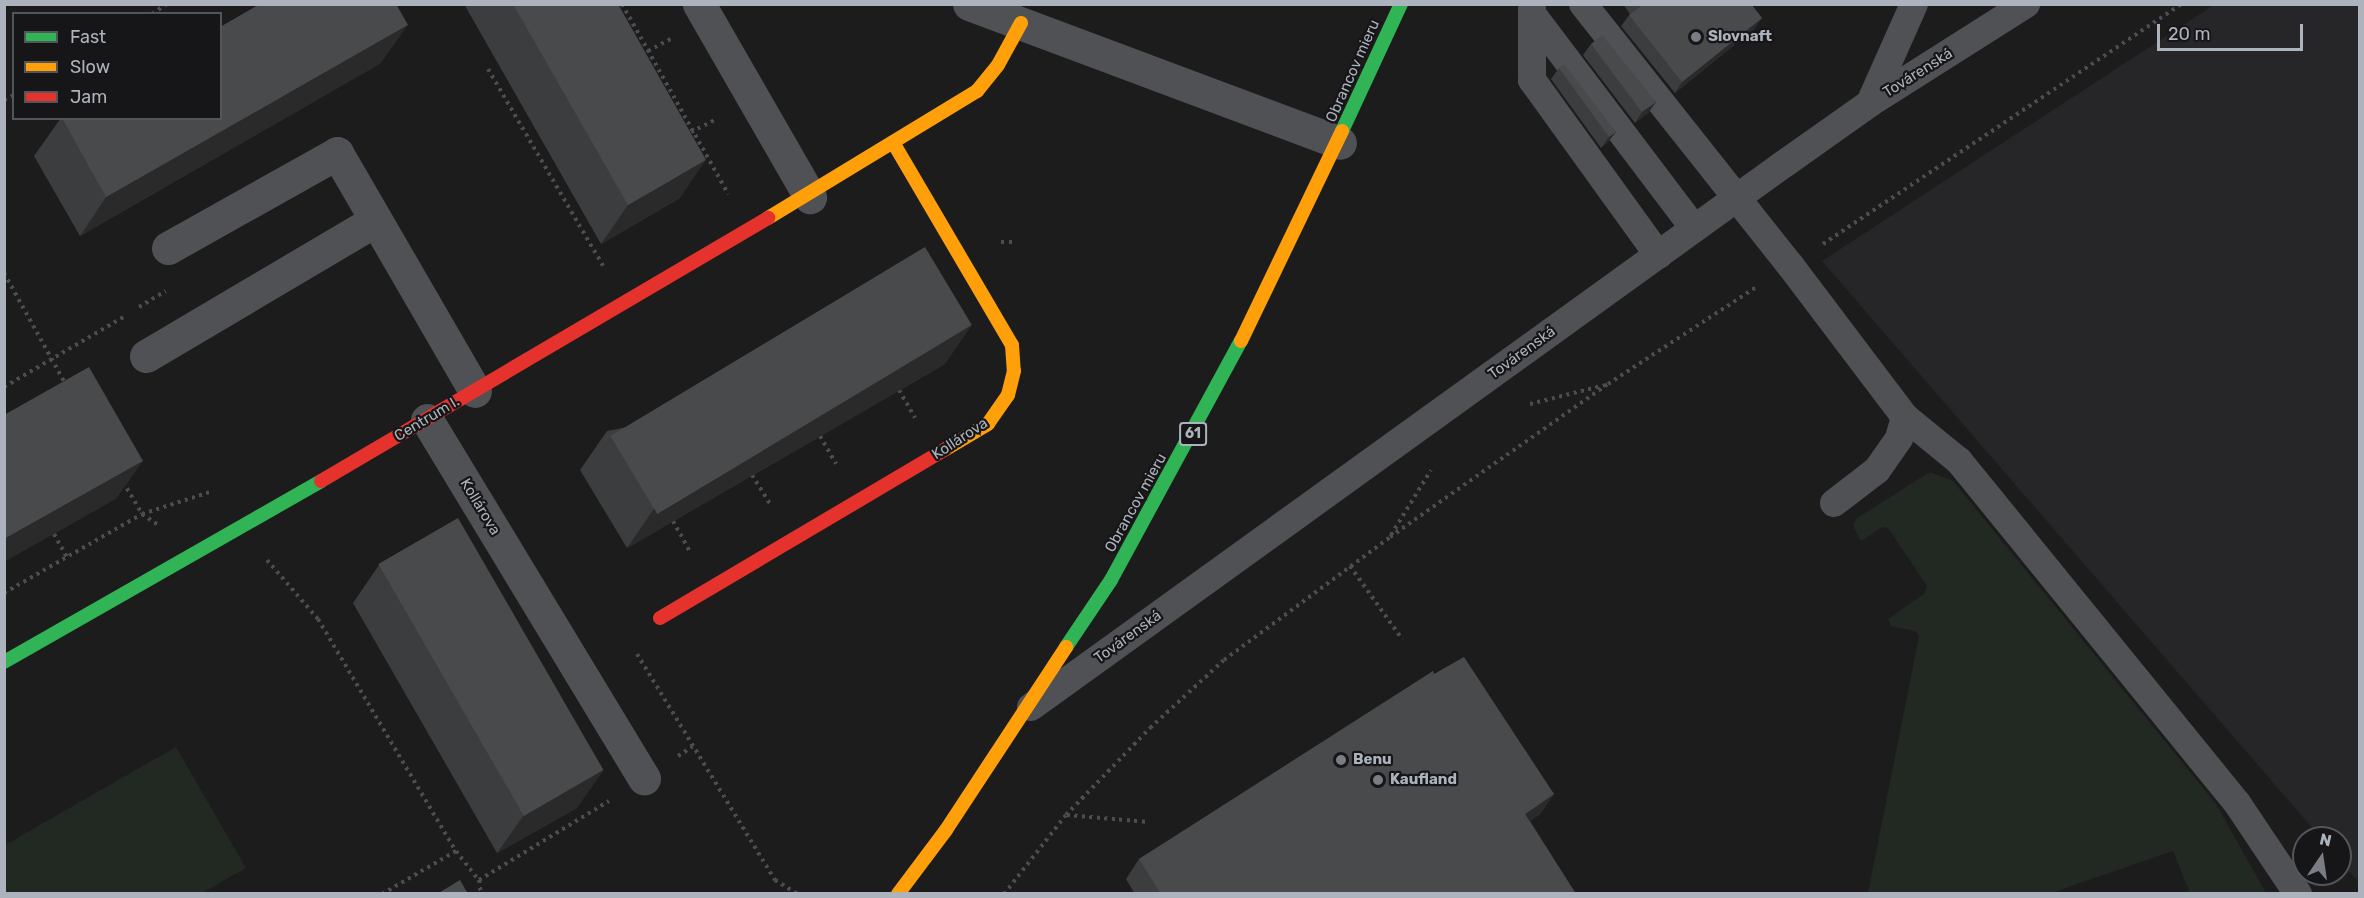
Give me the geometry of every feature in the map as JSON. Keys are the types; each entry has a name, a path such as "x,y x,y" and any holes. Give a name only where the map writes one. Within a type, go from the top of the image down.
{"street":[{"path":"969,4 1340,143"},
{"name":"Obrancov mieru","path":"898,894 946,830 1112,580 1185,449 1340,143 1401,4"},
{"path":"703,12 810,197"},
{"path":"475,391 810,197 977,91 998,65 1021,23"},
{"name":"Kollárova","path":"660,618 988,424 1008,395 1014,371 1012,345 894,144"},
{"name":"Centrum I.","path":"4,662 195,550 475,391 337,153 168,248"},
{"path":"146,356 376,220"},
{"name":"Kollárova","path":"427,420 644,780"}],"lane":[{"path":"1583,4 1790,265 1905,417 1959,461 2237,803 2298,894"},
{"path":"1870,103 1914,4"},
{"name":"Továrenská","path":"1024,712 1736,197 1870,103 2026,4"},
{"path":"1532,9 1694,228"},
{"path":"1532,9 1532,80 1658,255"},
{"path":"1834,503 1877,471 1899,438 1905,417"}],"path":[{"path":"622,4 730,198"},
{"path":"1004,894 1066,815 1150,728 1224,660 1390,537 1608,384 2182,4"},
{"path":"638,57 703,12"},
{"path":"488,69 610,277"},
{"path":"683,136 753,99"},
{"path":"4,273 51,361 70,391"},
{"path":"4,387 171,288"},
{"path":"1530,404 1608,384"},
{"path":"1390,537 1431,469"},
{"path":"118,473 142,514 195,550"},
{"path":"4,593 142,514"},
{"path":"54,534 67,557"},
{"path":"260,552 318,619 456,851 479,880 481,894"},
{"path":"1350,566 1402,639"},
{"path":"660,618 627,636 692,747 775,880 797,894"},
{"path":"479,880 644,780 692,747"},
{"path":"1066,815 1149,822"},
{"path":"382,894 392,891 456,851"}],"shaded area":[{"path":"2214,5 2359,5 2359,883 2352,875 2352,826 2311,826 1822,261"},
{"path":"1930,472 1953,481 2216,804 2266,893 2190,893 2173,851 2051,893 1868,893 1919,636 1915,631 1891,626 1888,619 1924,594 1927,586 1888,528 1882,527 1861,541 1853,526 1857,518"},
{"path":"176,747 246,868 202,893 5,893 5,845"}],"building":[{"path":"260,4 396,4 408,25 106,197 63,120 222,120 222,26"},
{"path":"513,4 618,4 706,160 628,205"},
{"name":"Slovnaft","path":"1639,4 1751,4 1762,18 1682,82 1629,15 1640,7"},
{"path":"1602,35 1656,102 1642,112 1591,44"},
{"path":"1564,64 1616,132 1609,137 1559,68"},
{"path":"925,247 972,325 657,514 610,436"},
{"path":"89,367 143,461 4,539 4,415"},
{"path":"458,518 604,770 524,816 378,564"},
{"name":"Kaufland","path":"1464,657 1554,794 1525,814 1576,894 1161,894 1139,859 1433,671 1434,674"},
{"path":"460,880 468,894 437,894"}],"traffic: fast":[{"path":"1342,131 1401,4"},
{"path":"1066,647 1111,580 1241,341"},
{"path":"4,662 321,481"}],"traffic: slow":[{"path":"768,218 977,91 998,65 1021,23"},
{"path":"1241,341 1342,131"},
{"path":"894,144 1012,345 1014,371 1008,395 988,424 946,449"},
{"path":"898,894 946,830 1066,647"}],"traffic: jam":[{"path":"321,481 768,218"},
{"path":"660,618 946,449"}],"place":[{"name":"Slovnaft","path":"1696,37"},
{"name":"Benu","path":"1341,760"},
{"name":"Kaufland","path":"1378,780"}]}
